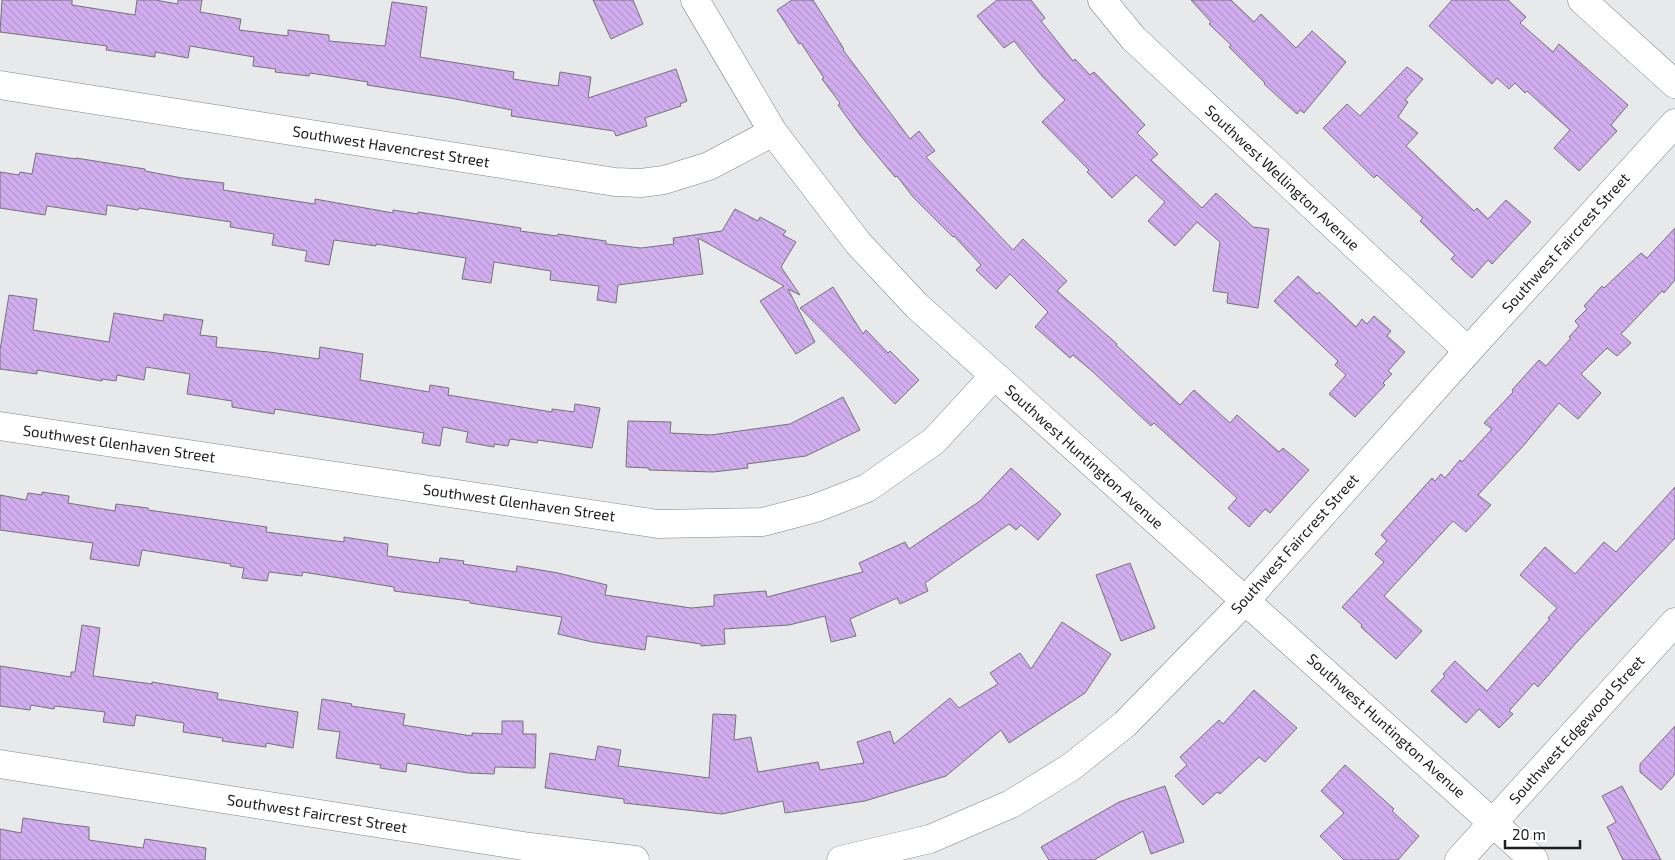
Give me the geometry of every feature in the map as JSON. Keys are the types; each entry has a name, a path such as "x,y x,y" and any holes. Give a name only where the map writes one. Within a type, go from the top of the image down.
{"street":[{"name":"Southwest Huntington Avenue","path":"695,0 772,132 858,242 917,306 1534,860"},
{"name":"Southwest Wellington Avenue","path":"1102,0 1133,38 1468,352"},
{"path":"1582,0 1675,84"},
{"name":"Southwest Havencrest Street","path":"0,85 615,182 664,180 691,172 709,166 772,132"},
{"name":"Southwest Faircrest Street","path":"841,860 930,839 1011,804 1071,767 1125,724 1246,600 1675,123"},
{"name":"Southwest Glenhaven Street","path":"0,426 658,524 763,522 816,508 867,488 934,441 994,376"},
{"name":"Southwest Edgewood Street","path":"1459,860 1675,622"},
{"name":"Southwest Faircrest Street","path":"0,764 530,854 635,860"}],"building":[{"path":"2,0 72,0 72,5 135,15 137,0 155,0 178,4 178,0 202,0 200,12 241,19 239,30 288,36 288,30 329,35 329,41 385,46 392,2 427,7 420,57 514,72 513,79 558,86 560,72 591,77 588,98 676,69 687,101 680,104 681,106 645,118 647,126 616,136 614,131 511,116 512,110 367,85 368,82 310,73 309,76 275,72 276,69 253,66 254,57 190,46 188,58 155,52 155,57 106,50 107,46 0,32"},
{"path":"593,0 633,0 643,24 611,39"},
{"path":"792,0 813,0 843,50 910,139 919,131 935,151 926,157 1013,250 1023,239 1067,281 1057,291 1117,344 1180,405 1194,390 1230,423 1237,415 1279,452 1283,448 1309,470 1270,513 1265,509 1249,527 1228,508 1237,498 1154,423 1151,426 1092,371 1073,355 1070,358 1035,327 1048,312 1010,274 996,289 976,270 981,265 913,197 897,176 895,177 838,105 840,103 822,79 824,78 777,10"},
{"path":"997,0 1031,0 1045,18 1041,21 1073,61 1075,59 1090,75 1094,72 1145,125 1137,133 1158,154 1151,160 1202,208 1216,193 1253,227 1269,229 1258,308 1227,303 1228,293 1213,291 1220,242 1197,222 1175,246 1148,221 1165,202 1136,175 1112,198 1087,172 1089,170 1042,122 1065,100 1042,76 1014,41 1004,48 977,16"},
{"path":"1191,0 1231,0 1254,22 1261,14 1296,48 1312,31 1346,62 1304,113 1300,110 1297,114 1264,84 1229,47 1231,45 1209,24 1211,22"},
{"path":"1452,0 1508,0 1526,17 1520,23 1553,52 1559,44 1628,105 1611,125 1617,131 1579,171 1554,148 1570,130 1527,91 1525,93 1515,83 1509,89 1497,78 1492,84 1429,26"},
{"path":"1407,67 1423,79 1405,100 1408,102 1398,117 1418,133 1406,146 1474,211 1477,208 1488,219 1506,200 1531,222 1492,264 1488,260 1472,278 1451,259 1455,255 1420,221 1423,218 1377,175 1374,178 1323,128 1347,104 1360,116"},
{"path":"36,153 145,169 145,171 182,178 224,183 223,190 315,204 315,199 393,213 393,210 418,214 418,212 521,228 520,231 557,236 558,234 606,241 606,244 641,248 674,244 673,238 722,231 735,209 758,221 760,217 786,231 783,235 796,242 781,267 800,295 788,289 815,342 796,354 760,301 784,286 698,238 703,274 618,285 616,303 597,300 599,286 550,280 551,271 494,262 491,283 462,279 466,258 376,244 376,246 334,240 329,265 305,261 307,251 272,245 274,234 230,227 231,222 107,205 106,215 47,206 45,215 0,208 0,172 19,175 20,172 32,174"},
{"path":"1675,228 1675,280 1621,334 1631,343 1617,356 1607,348 1581,374 1601,393 1578,419 1559,403 1478,495 1491,505 1466,532 1453,521 1384,596 1422,631 1396,659 1342,607 1384,562 1375,554 1387,541 1381,535 1432,478 1435,481 1441,474 1445,478 1460,460 1462,462 1492,429 1484,423 1539,360 1546,366 1571,338 1569,337 1579,326 1575,321 1587,309 1584,306 1602,286 1604,288 1641,253 1647,258"},
{"path":"1298,276 1317,294 1319,292 1356,327 1362,319 1367,324 1374,316 1391,331 1387,336 1405,352 1388,371 1392,374 1383,383 1385,385 1355,417 1329,394 1346,375 1335,365 1338,361 1274,301"},
{"path":"833,287 863,334 866,330 888,353 890,351 919,380 895,404 800,308"},
{"path":"9,295 37,299 33,330 109,342 114,313 163,321 164,314 203,320 200,335 217,337 216,347 319,359 320,347 363,354 360,380 429,392 430,385 449,388 448,395 552,412 552,409 574,412 575,404 600,408 592,448 538,440 537,443 510,439 508,446 494,444 494,447 466,442 468,432 443,427 440,446 422,443 424,433 275,409 274,414 232,407 232,401 187,394 190,374 146,367 144,380 117,375 116,381 102,379 102,381 37,370 37,374 0,369 0,350"},
{"path":"843,397 860,430 806,456 747,464 748,468 713,472 649,470 649,468 626,467 628,421 671,422 670,433 711,435 790,424"},
{"path":"1011,468 1061,514 1038,540 1021,525 1016,530 1009,524 925,583 928,591 900,604 897,598 850,619 856,636 831,642 825,616 789,625 724,629 725,644 701,646 701,644 647,636 645,650 592,642 558,634 562,617 470,603 470,601 394,591 394,587 303,572 302,576 269,572 267,581 242,578 244,568 230,566 231,564 142,550 139,566 90,559 93,543 0,530 0,495 26,500 28,493 42,495 42,492 69,496 68,503 115,511 116,504 267,527 266,532 344,542 344,537 388,544 387,556 439,563 440,558 464,561 463,564 516,572 517,566 558,573 607,585 605,595 691,608 714,606 714,595 766,591 767,597 863,572 859,563 905,542 909,549 980,501"},
{"path":"1675,487 1675,538 1576,643 1538,687 1534,683 1509,711 1513,714 1499,728 1479,709 1466,723 1431,691 1445,676 1443,674 1455,661 1487,691 1550,619 1548,618 1557,608 1520,575 1545,547 1575,574 1604,542 1616,552"},
{"path":"1130,563 1155,628 1121,641 1096,575"},
{"path":"1062,622 1111,654 1085,693 1009,743 1001,730 946,776 865,801 785,813 783,801 722,814 624,803 624,799 545,788 550,753 595,760 598,746 621,750 618,766 709,778 713,714 736,715 734,740 751,737 758,772 818,762 820,770 864,763 857,742 890,731 894,744 950,698 959,708 998,684 990,673 1020,653 1031,669"},
{"path":"82,625 100,628 93,676 152,684 152,682 218,693 217,699 298,712 293,748 266,743 266,747 222,741 223,738 183,732 184,723 136,715 134,726 103,722 105,712 55,706 54,709 31,705 30,710 0,706 0,666 71,677 71,672 75,672"},
{"path":"1254,690 1297,728 1265,762 1259,757 1220,794 1217,792 1203,805 1175,776 1187,765 1180,757 1219,720 1223,724"},
{"path":"322,699 352,704 351,706 405,714 403,725 472,736 472,733 502,734 502,721 523,721 523,734 536,734 535,768 495,767 494,774 468,773 407,763 406,772 380,768 381,765 336,758 340,732 318,729"},
{"path":"1675,726 1675,774 1661,790 1640,772 1640,764"},
{"path":"1345,765 1394,809 1392,811 1419,836 1398,860 1344,860 1320,836 1344,813 1321,791"},
{"path":"1165,786 1184,842 1151,854 1143,831 1094,860 1049,860 1041,847 1119,802"},
{"path":"1622,786 1661,860 1623,860 1607,827 1616,822 1602,796"},
{"path":"23,818 89,827 89,840 143,848 145,839 206,848 205,860 0,860 0,829 21,833"}]}
